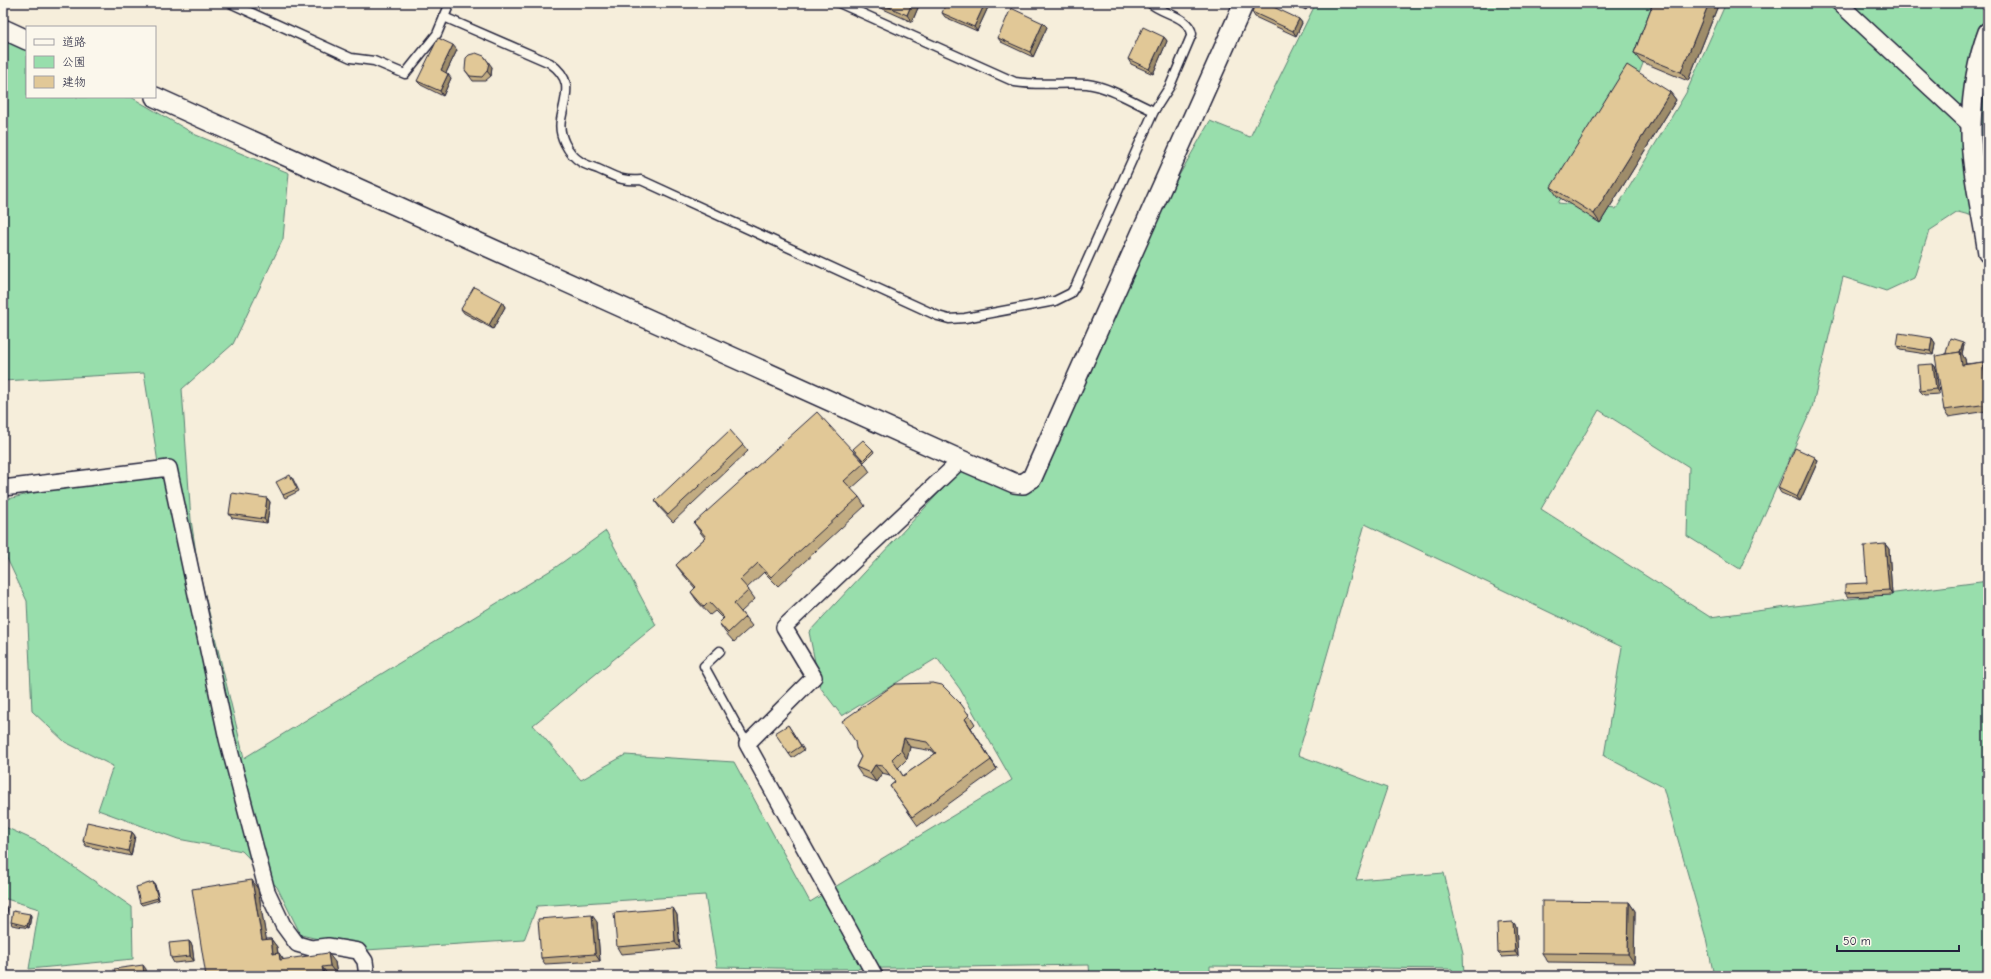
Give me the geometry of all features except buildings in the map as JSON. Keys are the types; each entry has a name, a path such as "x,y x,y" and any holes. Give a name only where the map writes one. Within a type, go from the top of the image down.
{"street":[{"path":"156,97 961,460 1014,483 1024,484 1032,478 1244,3"},
{"path":"1839,3 1971,126"},
{"path":"3,29 26,40"},
{"path":"1988,32 1977,70 1971,126 1974,163 1988,253"},
{"path":"875,976 747,744 814,677 784,627 961,460"},
{"path":"3,488 169,468 195,596 227,739 267,891 283,925 297,944 311,948 328,946 358,951 365,961 367,976"}],"lane":[{"path":"230,3 351,58 374,61 405,74 437,34 450,3"},
{"path":"839,3 1015,82 1029,84 1088,84 1103,88 1154,111"},
{"path":"444,17 550,63 557,68 566,83 567,91 567,99 560,121 561,130 568,149 581,163 627,182 641,180 938,316 949,319 965,318 1056,302 1071,293 1076,285 1154,111 1170,86 1192,34 1191,28 1186,22 1156,8 1150,3"},
{"path":"720,651 704,666 747,744"}],"green space":[{"path":"1316,3 1667,3 1640,71 1558,203 1616,209 1686,93 1726,3 1950,3 1988,9 1988,220 1958,212 1929,231 1914,278 1886,291 1843,277 1812,408 1740,569 1687,536 1689,467 1599,410 1541,509 1710,617 1988,581 1988,971 1841,973 1841,976 1714,976 1706,938 1663,787 1604,756 1622,647 1365,524 1298,755 1387,788 1356,880 1444,873 1463,953 1464,976 1453,976 1452,969 1210,966 1210,976 1090,976 1089,965 827,969 717,967 705,895 537,906 524,940 366,950 301,935 277,887 242,851 178,839 98,810 113,766 65,742 32,711 27,601 3,550 3,509 8,499 158,463 144,373 3,381 3,38 26,49 26,98 133,98 196,135 289,173 283,239 233,344 182,389 191,520 198,566 244,758 556,567 606,531 656,625 533,725 581,780 625,755 734,762 810,902 1012,780 960,689 937,658 842,716 820,687 809,632 963,467 1029,492 1160,209 1210,121 1250,137"},
{"path":"3,826 36,841 132,907 133,959 29,969 39,909 3,898"}]}
